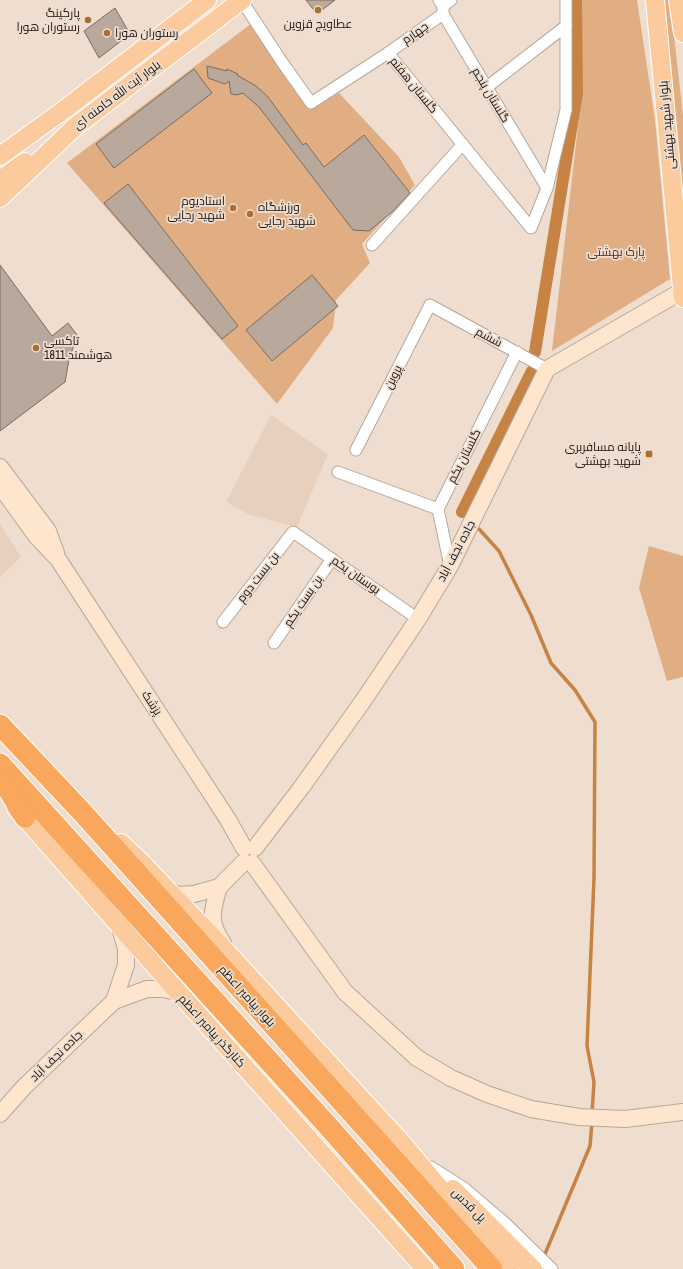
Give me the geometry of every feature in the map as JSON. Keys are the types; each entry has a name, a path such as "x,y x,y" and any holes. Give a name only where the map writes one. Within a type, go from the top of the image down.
{"highway":[{"name":"بلوار پیامبر اعظم","path":"0,725 82,812 492,1269"},
{"path":"0,764 328,1126 454,1269"},
{"path":"0,774 25,817"}],"main road":[{"name":"بلوار آیت الله خامنه ای","path":"0,156 65,109 207,0"},
{"name":"بلوار آیت الله خامنه ای","path":"0,198 76,126 242,0"},
{"name":"بلوار شهید بهشتی","path":"655,0 683,295"},
{"path":"678,0 683,33"},
{"path":"0,180 76,126"},
{"name":"کنارگذر پیامبر اعظم","path":"0,791 25,817 178,992 425,1269"},
{"path":"82,812 127,848 237,963 403,1144 475,1231 510,1269"},
{"name":"پل قدس","path":"403,1144 431,1167 533,1269"},
{"path":"385,1223 415,1269"}],"street":[{"name":"گلستان هفتم","path":"242,0 282,62 311,103 388,53 531,228 547,188"},
{"path":"557,0 566,13"},
{"path":"547,188 566,110 566,0"},
{"name":"چهارم","path":"388,53 444,5"},
{"name":"گلستان پنجم","path":"444,5 487,88 547,188"},
{"path":"487,88 566,26"},
{"path":"372,245 463,144"},
{"path":"547,369 683,295"},
{"name":"ششم","path":"430,305 547,369"},
{"name":"پروین","path":"356,450 430,305"},
{"name":"گلستان یکم","path":"438,509 517,352"},
{"name":"جاده نجف آباد","path":"219,887 249,855 301,788 363,701 418,619 450,566 547,369"},
{"name":"پزشک","path":"0,467 48,531 58,559"},
{"path":"338,472 438,509 450,566"},
{"name":"پزشک","path":"0,486 37,537 58,559 249,855 345,992 417,1058 451,1078 487,1094 531,1108 579,1117 625,1119 683,1112"},
{"name":"بوستان یکم","path":"294,532 418,619"},
{"name":"بن بست دوم","path":"223,622 294,532"},
{"name":"بن بست یکم","path":"274,643 332,559"},
{"path":"170,892 178,895 194,894 219,887"},
{"path":"219,887 214,903 212,917 214,928 237,963"},
{"path":"114,1000 126,965 126,950 119,924"},
{"path":"114,1000 147,989 162,989 178,992"},
{"name":"جاده نجف آباد","path":"0,1114 24,1087 114,1000"},
{"path":"431,1167 464,1188 504,1223 552,1269"}],"shaded area":[{"path":"271,415 328,454 297,527 250,515 226,502"},
{"path":"0,524 21,557 0,577"}],"green space":[{"name":"پارک بهشتی","path":"582,0 637,0 655,120 670,279 552,351 582,92"},
{"path":"662,0 670,0 683,115 683,211"},
{"name":"ورزشگاه شهید رجایی","path":"252,23 312,108 339,93 399,157 415,185 362,244 370,263 336,300 333,328 277,404 67,163"},
{"path":"649,546 683,556 683,677 667,681 639,588"}],"building":[{"name":"عطاویچ قزوین","path":"306,0 335,0 317,14"},
{"name":"رستوران هورا","path":"115,8 130,34 99,58 84,31"},
{"path":"207,66 227,71 227,69 238,74 237,75 256,86 268,97 303,145 306,143 324,167 364,135 410,193 392,212 369,231 353,230 259,107 243,93 237,95 231,94 229,81 225,84 208,78"},
{"path":"194,69 212,93 114,168 96,144"},
{"path":"128,184 238,326 222,339 104,203"},
{"name":"تاکسی هوشمند 1811","path":"0,265 52,336 68,323 77,335 69,360 65,382 0,431"},
{"path":"312,275 338,306 272,361 246,330"}],"waterway":[{"path":"535,352 577,93 576,0"},
{"path":"462,512 532,371"},
{"path":"479,529 499,551 531,615 551,663 575,690 595,722 594,878 587,1046 594,1082 592,1114"},
{"path":"545,1254 590,1146 592,1122"}],"place":[{"name":"عطاویچ قزوین","path":"318,10"},
{"name":"پارکینگ رستوران هورا","path":"88,20"},
{"name":"رستوران هورا","path":"107,33"},
{"name":"استادیوم شهید رجایی","path":"233,208"},
{"name":"ورزشگاه شهید رجایی","path":"250,214"},
{"name":"تاکسی هوشمند 1811","path":"36,348"},
{"name":"پایانه مسافربری شهید بهشتی","path":"649,454"}]}
